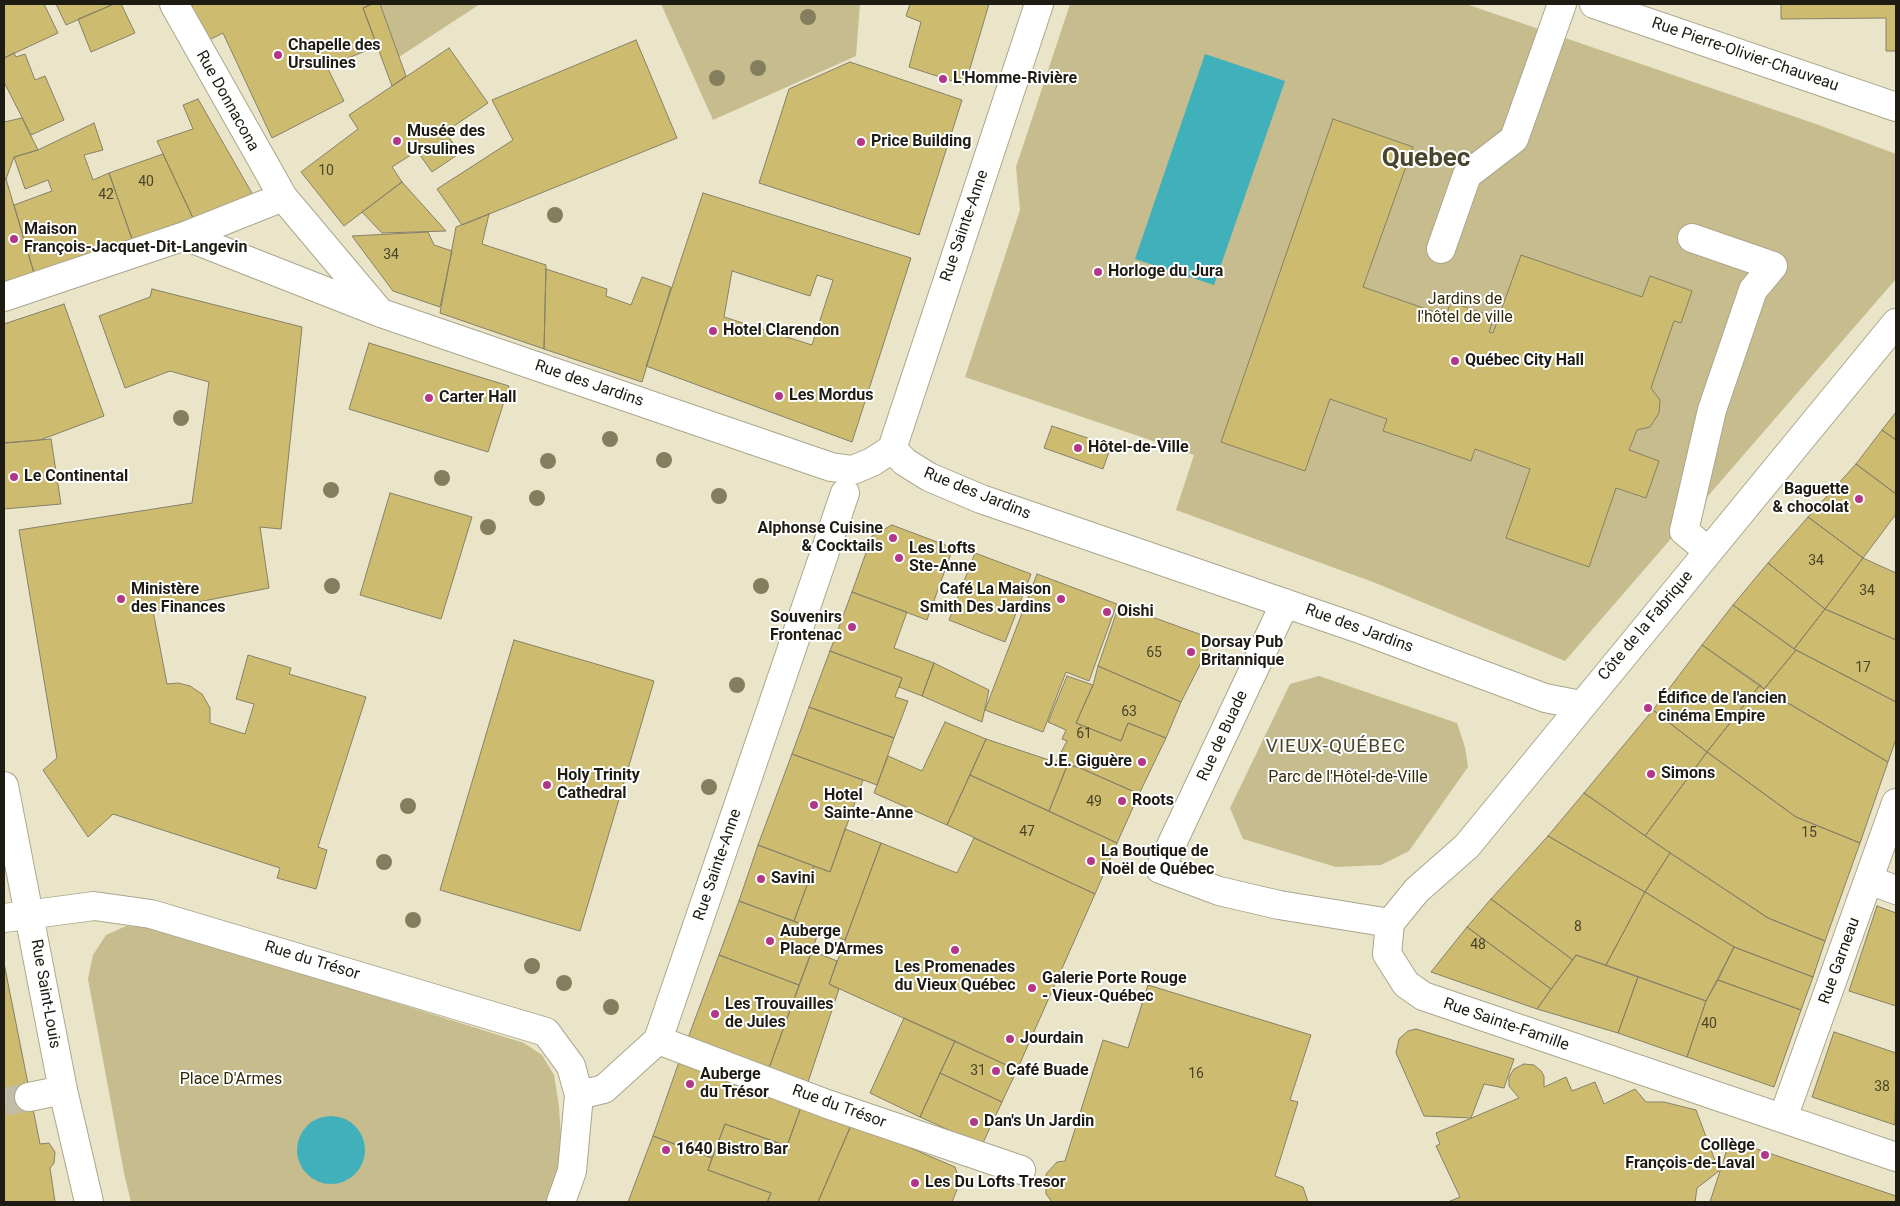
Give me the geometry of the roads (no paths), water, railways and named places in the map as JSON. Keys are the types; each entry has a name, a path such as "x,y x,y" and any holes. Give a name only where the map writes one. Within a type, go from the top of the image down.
{"street":[{"name":"Rue Donnacona","path":"174,4 282,198"},
{"name":"Rue Sainte-Anne","path":"892,449 1040,4"},
{"path":"1440,249 1467,175 1514,140 1562,4"},
{"name":"Rue Pierre-Olivier-Chauveau","path":"1594,4 1896,107"},
{"path":"4,297 186,236 282,198 381,313"},
{"name":"Rue des Jardins","path":"186,236 381,313 831,467 853,470 872,462 892,449 904,462 929,477 981,499 1286,603 1545,698 1580,705"},
{"path":"1692,238 1773,266 1754,290 1712,410 1684,531 1708,551"},
{"name":"Côte de la Fabrique","path":"1390,923 1417,890 1467,846 1580,705 1896,323"},
{"name":"Rue Sainte-Anne","path":"579,1095 604,1089 658,1040 845,493"},
{"name":"Rue de Buade","path":"1286,603 1160,869 1219,891 1279,905 1390,923"},
{"name":"Rue Saint-Louis","path":"4,786 63,1090 89,1202"},
{"name":"Rue Garneau","path":"1783,1118 1896,803"},
{"path":"1868,880 1896,890"},
{"name":"Rue du Trésor","path":"4,918 94,906 151,914 546,1032 571,1066 579,1095"},
{"name":"Rue Sainte-Famille","path":"1390,923 1387,954 1406,984 1423,996 1896,1157"},
{"name":"Rue du Trésor","path":"658,1040 827,1104 1021,1170"},
{"path":"29,1097 63,1090"},
{"path":"561,1202 572,1171 579,1095"}],"water":[{"path":"1205,54 1285,81 1214,285 1135,259"},
{"path":"331,1116 344,1119 355,1126 362,1137 365,1150 362,1163 355,1174 344,1181 331,1184 318,1181 307,1174 300,1163 297,1150 300,1137 307,1126 318,1119"}],"tunnel":[{"path":"4,1102 29,1097"}],"place":[{"name":"Chapelle des Ursulines","path":"278,55"},
{"name":"L'Homme-Rivière","path":"943,79"},
{"name":"Musée des Ursulines","path":"397,141"},
{"name":"Price Building","path":"861,142"},
{"name":"Maison François-Jacquet-Dit-Langevin","path":"14,239"},
{"name":"Horloge du Jura","path":"1098,272"},
{"name":"Hotel Clarendon","path":"713,331"},
{"name":"Québec City Hall","path":"1455,361"},
{"name":"Les Mordus","path":"779,396"},
{"name":"Carter Hall","path":"429,398"},
{"name":"Hôtel-de-Ville","path":"1078,448"},
{"name":"Le Continental","path":"14,477"},
{"name":"Baguette & chocolat","path":"1859,499"},
{"name":"Alphonse Cuisine & Cocktails","path":"893,538"},
{"name":"Les Lofts Ste-Anne","path":"899,558"},
{"name":"Ministère des Finances","path":"121,599"},
{"name":"Café La Maison Smith Des Jardins","path":"1061,599"},
{"name":"Oishi","path":"1107,612"},
{"name":"Souvenirs Frontenac","path":"852,627"},
{"name":"Dorsay Pub Britannique","path":"1191,652"},
{"name":"Édifice de l'ancien cinéma Empire","path":"1648,708"},
{"name":"J.E. Giguère","path":"1142,762"},
{"name":"Simons","path":"1651,774"},
{"name":"Holy Trinity Cathedral","path":"547,785"},
{"name":"Roots","path":"1122,801"},
{"name":"Hotel Sainte-Anne","path":"814,805"},
{"name":"La Boutique de Noël de Québec","path":"1091,861"},
{"name":"Savini","path":"761,879"},
{"name":"Auberge Place D'Armes","path":"770,941"},
{"name":"Les Promenades du Vieux Québec","path":"955,950"},
{"name":"Galerie Porte Rouge - Vieux-Québec","path":"1032,988"},
{"name":"Les Trouvailles de Jules","path":"715,1014"},
{"name":"Jourdain","path":"1010,1039"},
{"name":"Café Buade","path":"996,1071"},
{"name":"Auberge du Trésor","path":"690,1084"},
{"name":"Dan's Un Jardin","path":"974,1122"},
{"name":"1640 Bistro Bar","path":"666,1150"},
{"name":"Collège François-de-Laval","path":"1765,1155"},
{"name":"Les Du Lofts Tresor","path":"915,1183"}],"district":[{"name":"Quebec","path":"1426,159"},
{"name":"VIEUX-QUÉBEC","path":"1336,747"}],"park label":[{"name":"Jardins de l'hôtel de ville","path":"1465,309"},
{"name":"Parc de l'Hôtel-de-Ville","path":"1348,778"},
{"name":"Place D'Armes","path":"231,1080"}]}
